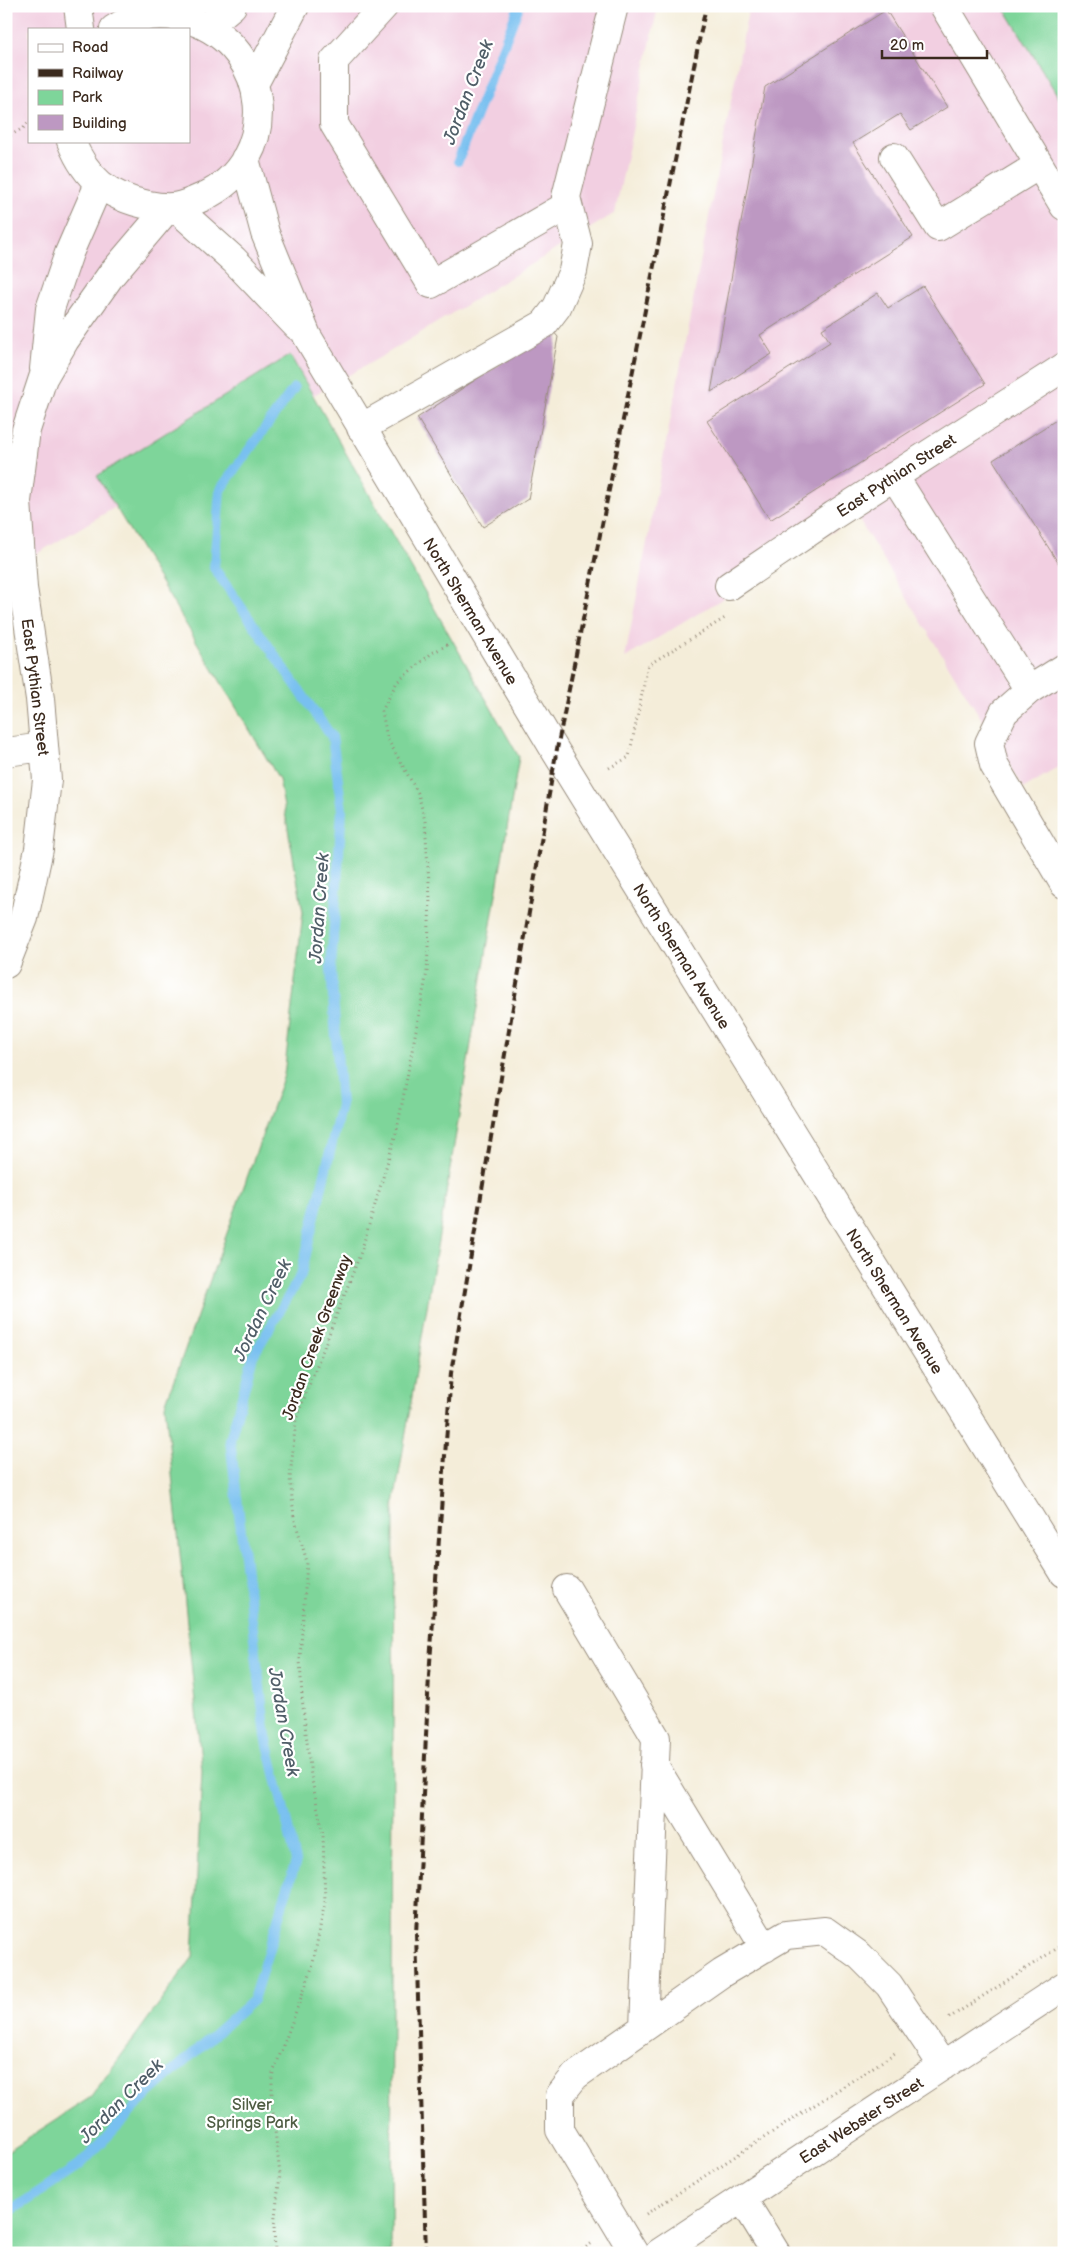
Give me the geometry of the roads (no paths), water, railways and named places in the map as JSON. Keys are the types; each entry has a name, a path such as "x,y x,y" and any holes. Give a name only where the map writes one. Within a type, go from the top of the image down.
{"street":[{"path":"78,6 80,28"},
{"path":"208,26 232,6"},
{"path":"254,84 295,6"},
{"path":"384,6 334,61 334,124 430,284 568,205"},
{"path":"361,428 544,324 557,308 573,271 578,244 566,197 614,6"},
{"path":"944,6 1064,206"},
{"path":"72,142 78,160 99,184 126,200 172,209 217,190 241,167 255,137 259,104 250,71 232,44 208,26 180,16 147,11 115,28"},
{"path":"894,157 938,227 1040,165"},
{"name":"North Sherman Avenue","path":"245,159 265,233 307,336 556,752 1064,1573"},
{"name":"East Pythian Street","path":"43,378 50,309 69,253 99,184"},
{"name":"North Sherman Avenue","path":"172,209 234,260 307,336"},
{"name":"East Pythian Street","path":"6,964 24,918 39,849 47,780 40,699 24,588 17,501 26,430 43,378 65,340 111,275 172,209"},
{"name":"East Pythian Street","path":"729,586 894,476 1064,367"},
{"path":"894,476 1029,690"},
{"path":"1064,668 1029,690 1004,712 989,743 994,765 1064,884"},
{"path":"6,752 44,748"},
{"path":"567,1590 656,1738 644,2027"},
{"path":"654,1765 765,1948"},
{"path":"634,2253 560,2130 560,2095 575,2076 722,1973 786,1935 825,1931 860,1956 889,1985 924,2034 943,2066"},
{"name":"East Webster Street","path":"659,2253 1064,1986"},
{"path":"742,2198 776,2253"}],"waterway":[{"name":"Jordan Creek","path":"458,161 519,6"},
{"name":"Jordan Creek","path":"6,2214 81,2164 150,2092 253,2000 296,1861 266,1736 230,1440 253,1356 301,1275 341,1105 331,969 342,810 332,737 214,568 220,490 294,388"}],"railway":[{"path":"426,2253 416,1934 429,1676 451,1373 555,759 706,6"}],"park label":[{"name":"Silver Springs Park","path":"252,2113"}]}
